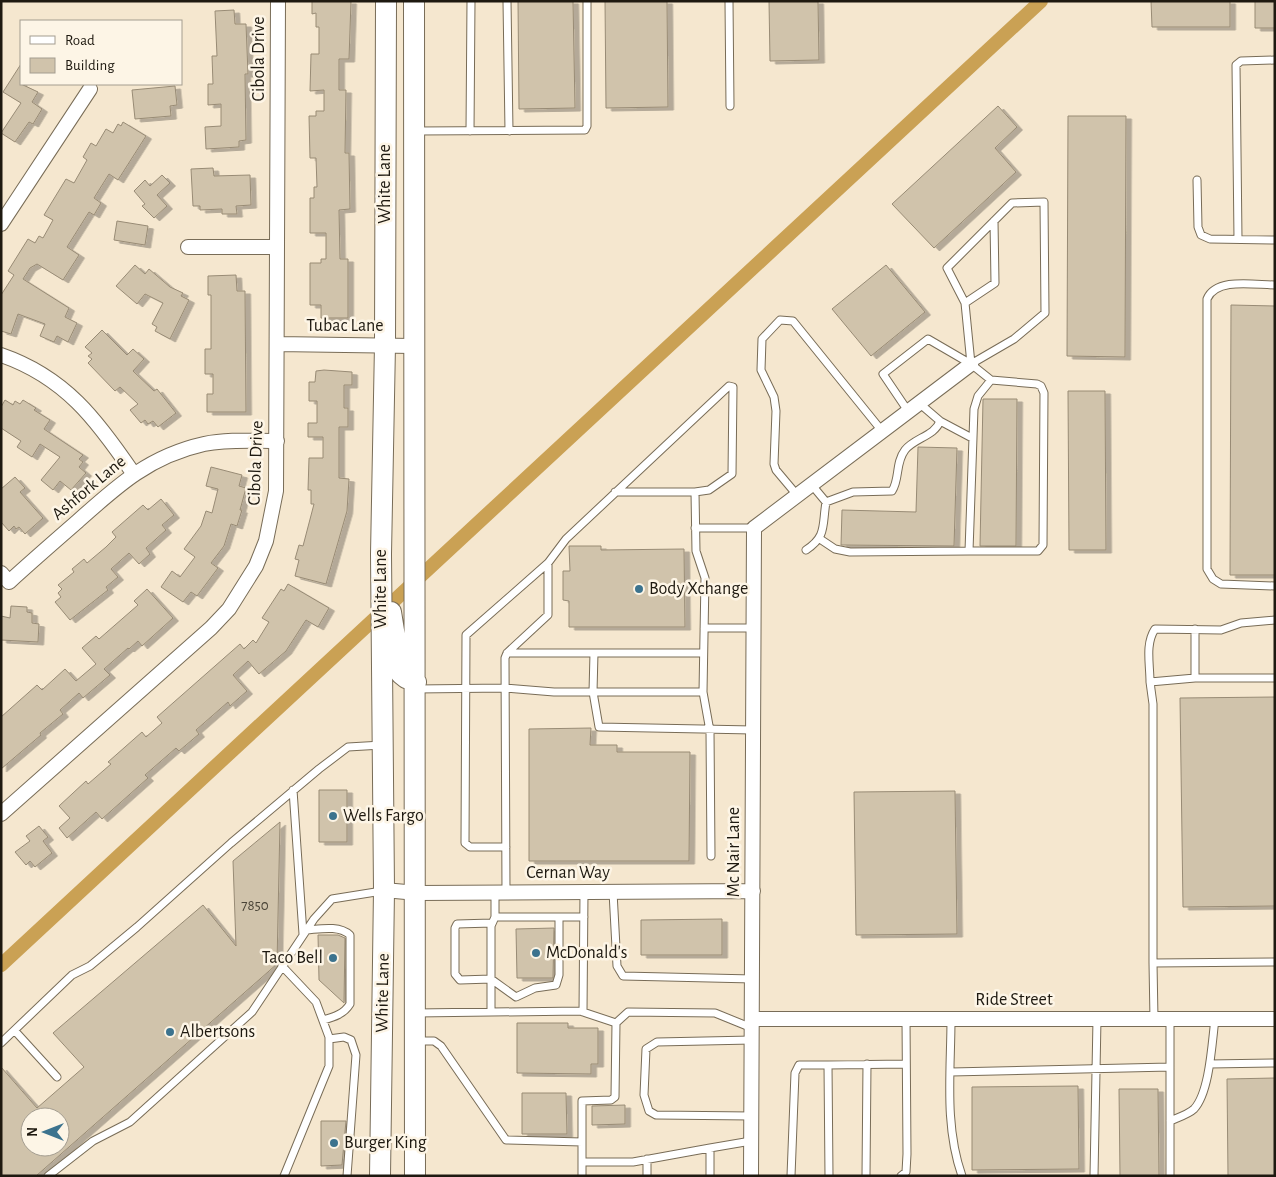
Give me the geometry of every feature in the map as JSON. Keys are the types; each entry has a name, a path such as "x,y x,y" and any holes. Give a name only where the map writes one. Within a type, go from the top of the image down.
{"main road":[{"name":"White Lane","path":"386,1 385,344 381,554 399,662 416,685 416,1176"},
{"name":"White Lane","path":"380,1176 384,890 382,746 399,662 415,552 413,346 414,1"},
{"path":"386,24 403,116 414,127"}],"street":[{"name":"Cibola Drive","path":"1,814 211,628 234,602 256,566 266,541 276,491 278,1"},
{"path":"1,224 90,89"},
{"path":"188,247 277,248"},
{"name":"Tubac Lane","path":"277,344 385,344 413,346"},
{"path":"1,355 27,365 70,393 105,431 134,474"},
{"path":"754,528 971,364"},
{"name":"Ashfork Lane","path":"1,573 9,582 134,474 154,461 179,451 206,444 229,441 277,440"},
{"name":"Mc Nair Lane","path":"751,1176 754,528"},
{"name":"Cernan Way","path":"384,890 417,893 753,891"},
{"name":"Ride Street","path":"752,1029 906,1018 1275,1019"}],"lane":[{"path":"470,131 471,1"},
{"path":"507,1 509,131"},
{"path":"414,127 470,131 585,130 588,126 587,1"},
{"path":"729,1 730,106"},
{"path":"1238,239 1236,65 1241,60 1275,60"},
{"path":"1197,180 1198,227 1201,235 1210,239 1275,240"},
{"path":"1044,202 1045,313 1014,339 971,364 965,304 948,268 1012,203 1044,202"},
{"path":"965,304 995,283 994,221"},
{"path":"1275,286 1229,284 1214,290 1207,299 1207,569 1213,579 1221,584 1275,586"},
{"path":"797,495 776,470 774,397 761,370 762,339 780,320 793,321 882,431"},
{"path":"820,539 835,549 850,552 1038,551 1043,545 1043,388 1037,384 991,380 971,364 928,339 883,374 914,407 972,438"},
{"path":"969,551 972,438 975,402 991,380"},
{"path":"506,847 470,847 465,843 466,635 548,563 566,538 726,386 733,387 732,474 710,490 695,492 615,492"},
{"path":"826,502 853,492 892,491 895,486 900,458 906,449 916,440 934,431 940,422"},
{"path":"806,550 820,539 826,502 811,484"},
{"path":"695,492 696,555 705,578 703,692 710,731 711,856"},
{"path":"695,528 754,528"},
{"path":"491,1012 493,920 500,892 506,847 505,658 507,653 548,615 548,563"},
{"path":"1154,1018 1153,714 1149,642 1155,629 1221,630 1242,623 1275,620"},
{"path":"704,628 753,628"},
{"path":"1195,630 1195,678"},
{"path":"507,653 703,652"},
{"path":"594,653 593,692 598,726 601,728 710,731 753,730"},
{"path":"1150,682 1195,678 1275,678"},
{"path":"416,685 505,688 554,692 703,692"},
{"path":"1,1043 72,975 90,966 137,927 231,842 348,747 382,746"},
{"path":"294,790 305,932"},
{"path":"48,1176 93,1141 130,1122 252,1012 305,932 332,899 384,890"},
{"path":"583,1012 584,892"},
{"path":"612,892 616,966 623,976 752,979"},
{"path":"559,917 559,976 556,985 534,988 516,997 491,979 457,978 454,974 454,928 460,923 493,920 559,917 584,917"},
{"path":"305,932 335,928 345,930 350,935 350,1004 339,1015 323,1020"},
{"path":"1153,963 1275,962"},
{"path":"282,966 316,1002 329,1039 329,1066 284,1176"},
{"path":"415,1014 583,1012 616,1023"},
{"path":"582,1176 582,1101 612,1100 615,1097 616,1023 628,1012 715,1013 752,1029"},
{"path":"901,1176 906,1172 906,1018"},
{"path":"951,1018 950,1125 954,1152 962,1176"},
{"path":"1094,1176 1097,1019"},
{"path":"1170,1019 1170,1176"},
{"path":"1170,1121 1194,1109 1205,1087 1210,1064 1215,1019"},
{"path":"751,1116 656,1115 649,1112 644,1095 646,1049 657,1042 752,1029"},
{"path":"15,1031 58,1077"},
{"path":"329,1039 344,1037 351,1040 356,1054 347,1176"},
{"path":"415,1040 438,1043 506,1140 582,1142"},
{"path":"866,1176 867,1064"},
{"path":"790,1176 795,1074 799,1065 906,1064"},
{"path":"1210,1064 1275,1064"},
{"path":"828,1065 829,1176"},
{"path":"950,1072 1096,1067 1170,1067"},
{"path":"582,1162 632,1162 751,1141"},
{"path":"710,1148 710,1176"},
{"path":"647,1159 647,1176"}],"building":[{"path":"312,1 351,1 349,59 339,59 339,90 346,90 345,153 349,153 350,209 339,210 340,259 348,259 348,318 321,318 321,305 310,305 310,263 321,263 321,259 326,259 326,233 310,233 310,198 314,198 314,187 317,187 316,158 310,158 309,116 316,116 316,111 324,111 324,90 310,91 311,54 319,54 319,27 316,27 316,13 312,14"},
{"path":"518,1 573,1 575,108 519,109"},
{"path":"605,1 667,1 668,107 606,108"},
{"path":"769,1 818,1 819,60 770,61"},
{"path":"1151,1 1230,1 1230,27 1152,27"},
{"path":"1255,1 1275,1 1275,28 1255,28"},
{"path":"234,10 235,24 246,24 248,74 245,74 246,140 239,141 239,147 206,149 205,127 221,126 221,104 208,105 208,84 213,84 212,56 217,56 215,11"},
{"path":"20,66 20,85 38,92 32,102 42,109 33,124 29,122 15,142 1,133 21,103 3,92"},
{"path":"175,86 177,105 170,106 171,116 135,119 132,90"},
{"path":"998,106 1017,127 995,148 1016,172 934,248 892,204"},
{"path":"1068,116 1126,116 1125,357 1067,356"},
{"path":"123,122 146,136 118,180 109,174 94,198 101,203 94,215 89,212 67,247 79,255 63,280 37,264 30,268 23,279 69,308 65,317 77,323 68,342 57,336 54,342 40,336 45,324 18,314 11,334 1,331 1,295 14,275 8,271 28,239 35,243 39,236 43,238 53,220 44,215 66,179 74,183 87,160 83,157 91,143 96,146 106,129 113,133 118,124 121,126"},
{"path":"213,168 214,176 250,175 251,205 236,206 237,214 222,214 222,209 200,210 200,206 193,206 191,169"},
{"path":"162,175 170,183 157,195 167,206 154,218 142,206 145,204 134,191 145,180 150,186"},
{"path":"117,221 148,226 145,245 114,240"},
{"path":"135,265 145,274 149,269 170,287 183,293 181,296 189,300 170,339 155,331 157,327 152,324 163,303 145,294 137,304 116,286"},
{"path":"886,265 925,312 871,356 832,309"},
{"path":"236,275 237,291 245,291 246,412 207,412 207,394 213,394 213,374 205,374 205,349 211,349 211,295 208,295 208,276"},
{"path":"1231,305 1275,306 1275,575 1230,575"},
{"path":"102,330 127,355 133,349 144,359 133,371 154,391 157,389 176,413 158,427 153,421 148,424 145,420 141,423 130,410 138,404 120,387 115,391 88,363 92,359 88,356 92,353 85,347"},
{"path":"316,371 352,372 352,385 344,385 344,408 348,408 348,427 339,427 339,478 349,479 347,511 326,584 295,576 299,560 295,559 299,545 303,546 314,504 311,504 311,490 308,490 309,458 323,458 323,437 308,437 308,423 317,423 317,401 309,401 309,382 315,382"},
{"path":"1068,391 1105,391 1106,550 1069,550"},
{"path":"983,399 1017,399 1016,546 980,546"},
{"path":"5,400 13,405 15,401 20,404 23,400 36,408 34,410 50,420 44,429 83,455 79,459 83,462 79,467 86,473 71,490 60,481 53,490 41,480 60,457 40,444 32,457 17,447 21,441 1,428 1,407"},
{"path":"918,447 957,448 954,546 841,545 842,510 916,512"},
{"path":"211,467 242,475 239,486 246,488 240,510 242,510 237,526 231,524 224,546 211,563 218,568 197,596 191,592 183,602 161,587 172,571 180,577 195,557 184,549 201,526 206,511 212,513 218,489 206,486"},
{"path":"15,477 25,488 20,492 43,518 25,534 19,527 16,529 14,526 9,531 1,522 1,489"},
{"path":"161,499 174,515 162,525 166,530 146,548 150,554 139,564 129,553 111,569 118,577 106,587 108,590 70,620 55,602 61,597 58,593 62,589 58,585 74,572 72,569 84,559 87,563 106,547 116,537 112,532 143,505 148,510"},
{"path":"569,546 601,546 601,550 684,549 685,627 569,627 569,601 563,600 563,571 570,571"},
{"path":"288,584 329,608 318,627 306,620 286,651 259,674 248,661 233,675 247,691 230,706 228,702 196,730 199,734 179,751 176,748 145,775 148,778 102,819 96,812 67,838 59,828 70,818 59,806 86,781 88,784 111,764 108,762 142,732 146,737 162,723 157,717 240,644 244,649 253,640 256,643 269,622 262,618 281,589 284,591"},
{"path":"147,589 173,618 142,646 138,641 104,669 110,675 83,698 79,693 60,710 63,714 1,769 1,717 37,685 42,690 65,669 76,681 96,664 82,648 96,636 99,639 138,605 134,601"},
{"path":"11,606 27,607 27,612 32,613 32,623 39,624 38,642 1,640 1,616 10,618"},
{"path":"1275,697 1275,906 1183,907 1180,698"},
{"path":"591,728 590,745 617,745 617,752 690,752 689,861 529,861 529,729"},
{"name":"Wells Fargo","path":"319,790 347,790 347,842 319,842"},
{"path":"955,791 957,934 856,935 854,792"},
{"path":"280,822 277,964 70,1146 70,1107 38,1107 84,1067 53,1033 203,905 236,946 233,861"},
{"path":"39,826 48,837 43,841 52,853 35,867 30,861 26,865 15,852 30,841 26,836"},
{"path":"722,919 722,955 641,955 641,920"},
{"name":"McDonald's","path":"554,928 553,978 517,978 516,929"},
{"name":"Taco Bell","path":"318,935 338,935 345,938 344,1003 319,980"},
{"path":"517,1023 568,1023 568,1028 598,1028 598,1064 591,1064 591,1074 517,1073"},
{"path":"1,1067 36,1107 20,1107 20,1157 58,1157 36,1176 1,1176"},
{"path":"1275,1078 1275,1176 1228,1176 1227,1079"},
{"path":"1078,1086 1079,1169 972,1170 972,1087"},
{"path":"1119,1089 1158,1089 1159,1176 1120,1176"},
{"path":"522,1093 566,1093 567,1134 522,1134"},
{"path":"625,1105 625,1124 592,1125 592,1106"},
{"name":"Burger King","path":"321,1121 346,1121 342,1165 321,1166"}],"waterway":[{"path":"1,965 1041,1"}],"place":[{"name":"Body Xchange","path":"639,589"},
{"name":"Wells Fargo","path":"333,816"},
{"name":"McDonald's","path":"536,953"},
{"name":"Taco Bell","path":"333,958"},
{"name":"Albertsons","path":"170,1032"},
{"name":"Burger King","path":"334,1143"}]}
